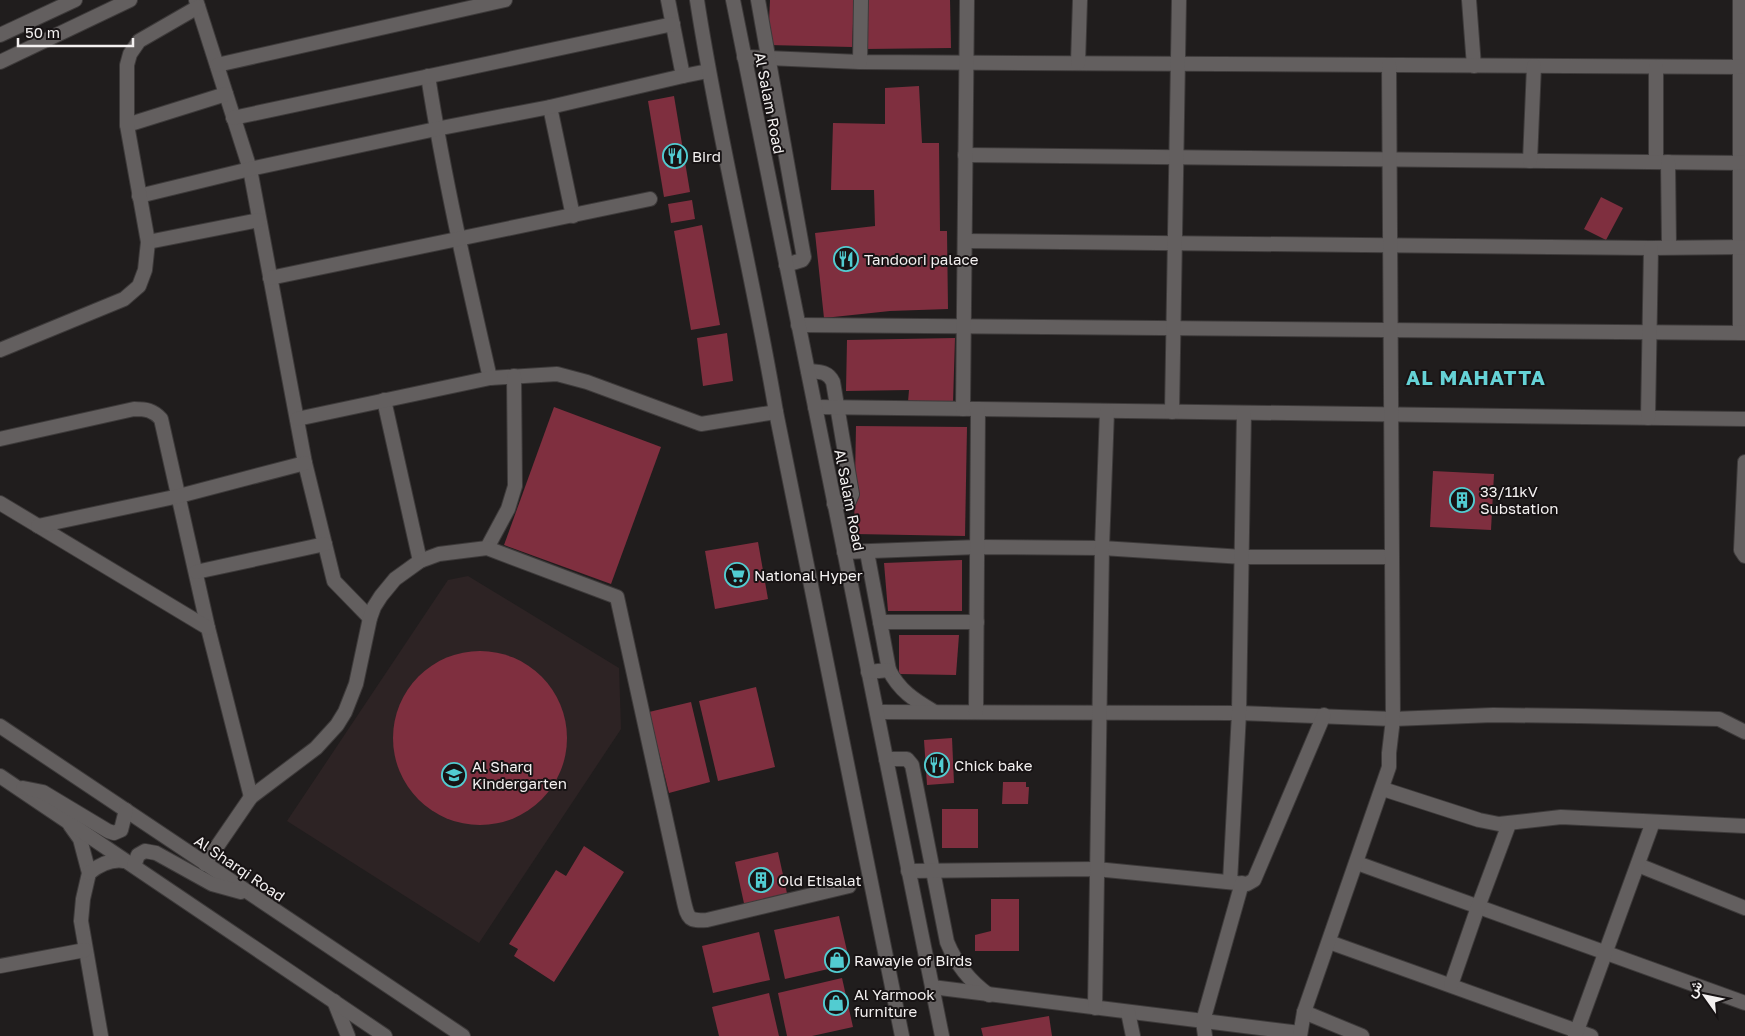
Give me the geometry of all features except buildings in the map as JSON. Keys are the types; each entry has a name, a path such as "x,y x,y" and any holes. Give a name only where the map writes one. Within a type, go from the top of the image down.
{"street":[{"path":"0,35 75,0"},
{"path":"0,62 130,0"},
{"path":"217,65 506,0"},
{"path":"668,0 683,76"},
{"path":"697,0 708,72 902,1036"},
{"name":"Al Salam Road","path":"733,0 942,1036"},
{"path":"758,0 804,252 802,260 786,265"},
{"path":"860,62 861,0"},
{"path":"963,409 967,0"},
{"path":"1078,63 1080,0"},
{"path":"1172,412 1179,0"},
{"path":"1469,0 1474,66"},
{"path":"798,325 1743,333 1740,0"},
{"path":"0,350 124,299 138,286 145,270 148,242 138,196 127,125 127,65 130,54 139,41 197,4 250,169 305,463 334,581 370,618"},
{"path":"233,118 673,24"},
{"path":"744,57 860,62 1742,67"},
{"path":"932,987 1300,1034 1304,1012 1383,789 1389,767 1393,719 1389,65"},
{"path":"1530,161 1534,66"},
{"path":"1656,67 1669,246"},
{"path":"138,196 250,169 436,129 550,107 683,76 708,72"},
{"path":"428,76 436,129 458,239 490,378"},
{"path":"127,125 226,94"},
{"path":"550,107 573,216"},
{"path":"965,155 1742,163"},
{"path":"270,278 650,199"},
{"path":"148,242 259,220"},
{"path":"964,241 1651,248 1669,246 1743,247"},
{"path":"1648,418 1651,248"},
{"path":"808,371 823,372 831,378 838,409 852,494 849,501 834,504"},
{"path":"297,419 490,378 557,374 573,377 702,424 776,412"},
{"path":"487,548 508,509 515,486 514,376"},
{"path":"384,400 420,561"},
{"path":"815,407 838,409 1745,419"},
{"path":"0,439 134,409 145,409 155,412 161,419 180,496 208,628 250,796"},
{"path":"976,712 978,410"},
{"path":"1095,1008 1102,548 1107,411"},
{"path":"1205,1036 1202,1022 1236,883 1244,413"},
{"path":"1745,462 1741,550 1745,556"},
{"path":"38,526 180,496 305,463"},
{"path":"0,503 208,628"},
{"path":"196,572 325,544"},
{"path":"844,552 978,547 1102,548 1243,557 1392,557"},
{"path":"205,864 250,796 316,748 337,725 345,712 356,684 370,618 381,596 394,578 420,561 439,554 487,548 617,597 625,624 684,902 690,919 707,920 849,886"},
{"path":"867,552 889,670 898,686 934,712"},
{"path":"880,622 977,622"},
{"path":"868,672 889,670"},
{"path":"877,712 1100,711 1239,713 1393,719 1493,715 1719,719 1745,732"},
{"path":"908,871 1096,869 1247,884 1254,880 1324,716"},
{"name":"Al Sharqi Road","path":"0,726 463,1036"},
{"path":"886,760 907,759 912,765 947,942 952,955 968,978 990,995"},
{"path":"0,776 385,1036"},
{"path":"14,786 43,792 114,833 121,830 126,810"},
{"path":"1383,789 1484,822 1499,824 1561,817 1745,826"},
{"path":"1576,1033 1653,822"},
{"path":"1451,985 1509,824"},
{"path":"70,825 80,839 89,873 83,899 81,921 101,1036"},
{"path":"129,864 145,851 156,853 212,884 251,894"},
{"path":"89,873 100,866 116,860 129,864"},
{"path":"1356,863 1745,1003"},
{"path":"1638,865 1745,908"},
{"path":"1329,942 1451,985 1576,1033 1591,1036"},
{"path":"0,966 85,950"},
{"path":"334,1001 348,1036"},
{"path":"1128,1012 1133,1036"},
{"path":"1304,1012 1362,1036"}],"shaded area":[{"name":"Al Sharq Kindergarten","path":"468,576 619,668 621,729 479,943 287,821 448,580"}],"place":[{"name":"Bird","path":"675,156"},
{"name":"Tandoori palace","path":"846,259"},
{"name":"33/11kV Substation","path":"1462,500"},
{"name":"National Hyper","path":"737,575"},
{"name":"Chick bake","path":"937,765"},
{"name":"Al Sharq Kindergarten","path":"454,775"},
{"name":"Old Etisalat","path":"761,880"},
{"name":"Rawayie of Birds","path":"837,960"},
{"name":"Al Yarmook furniture","path":"836,1003"}],"district":[{"name":"AL MAHATTA","path":"1476,377"}]}
